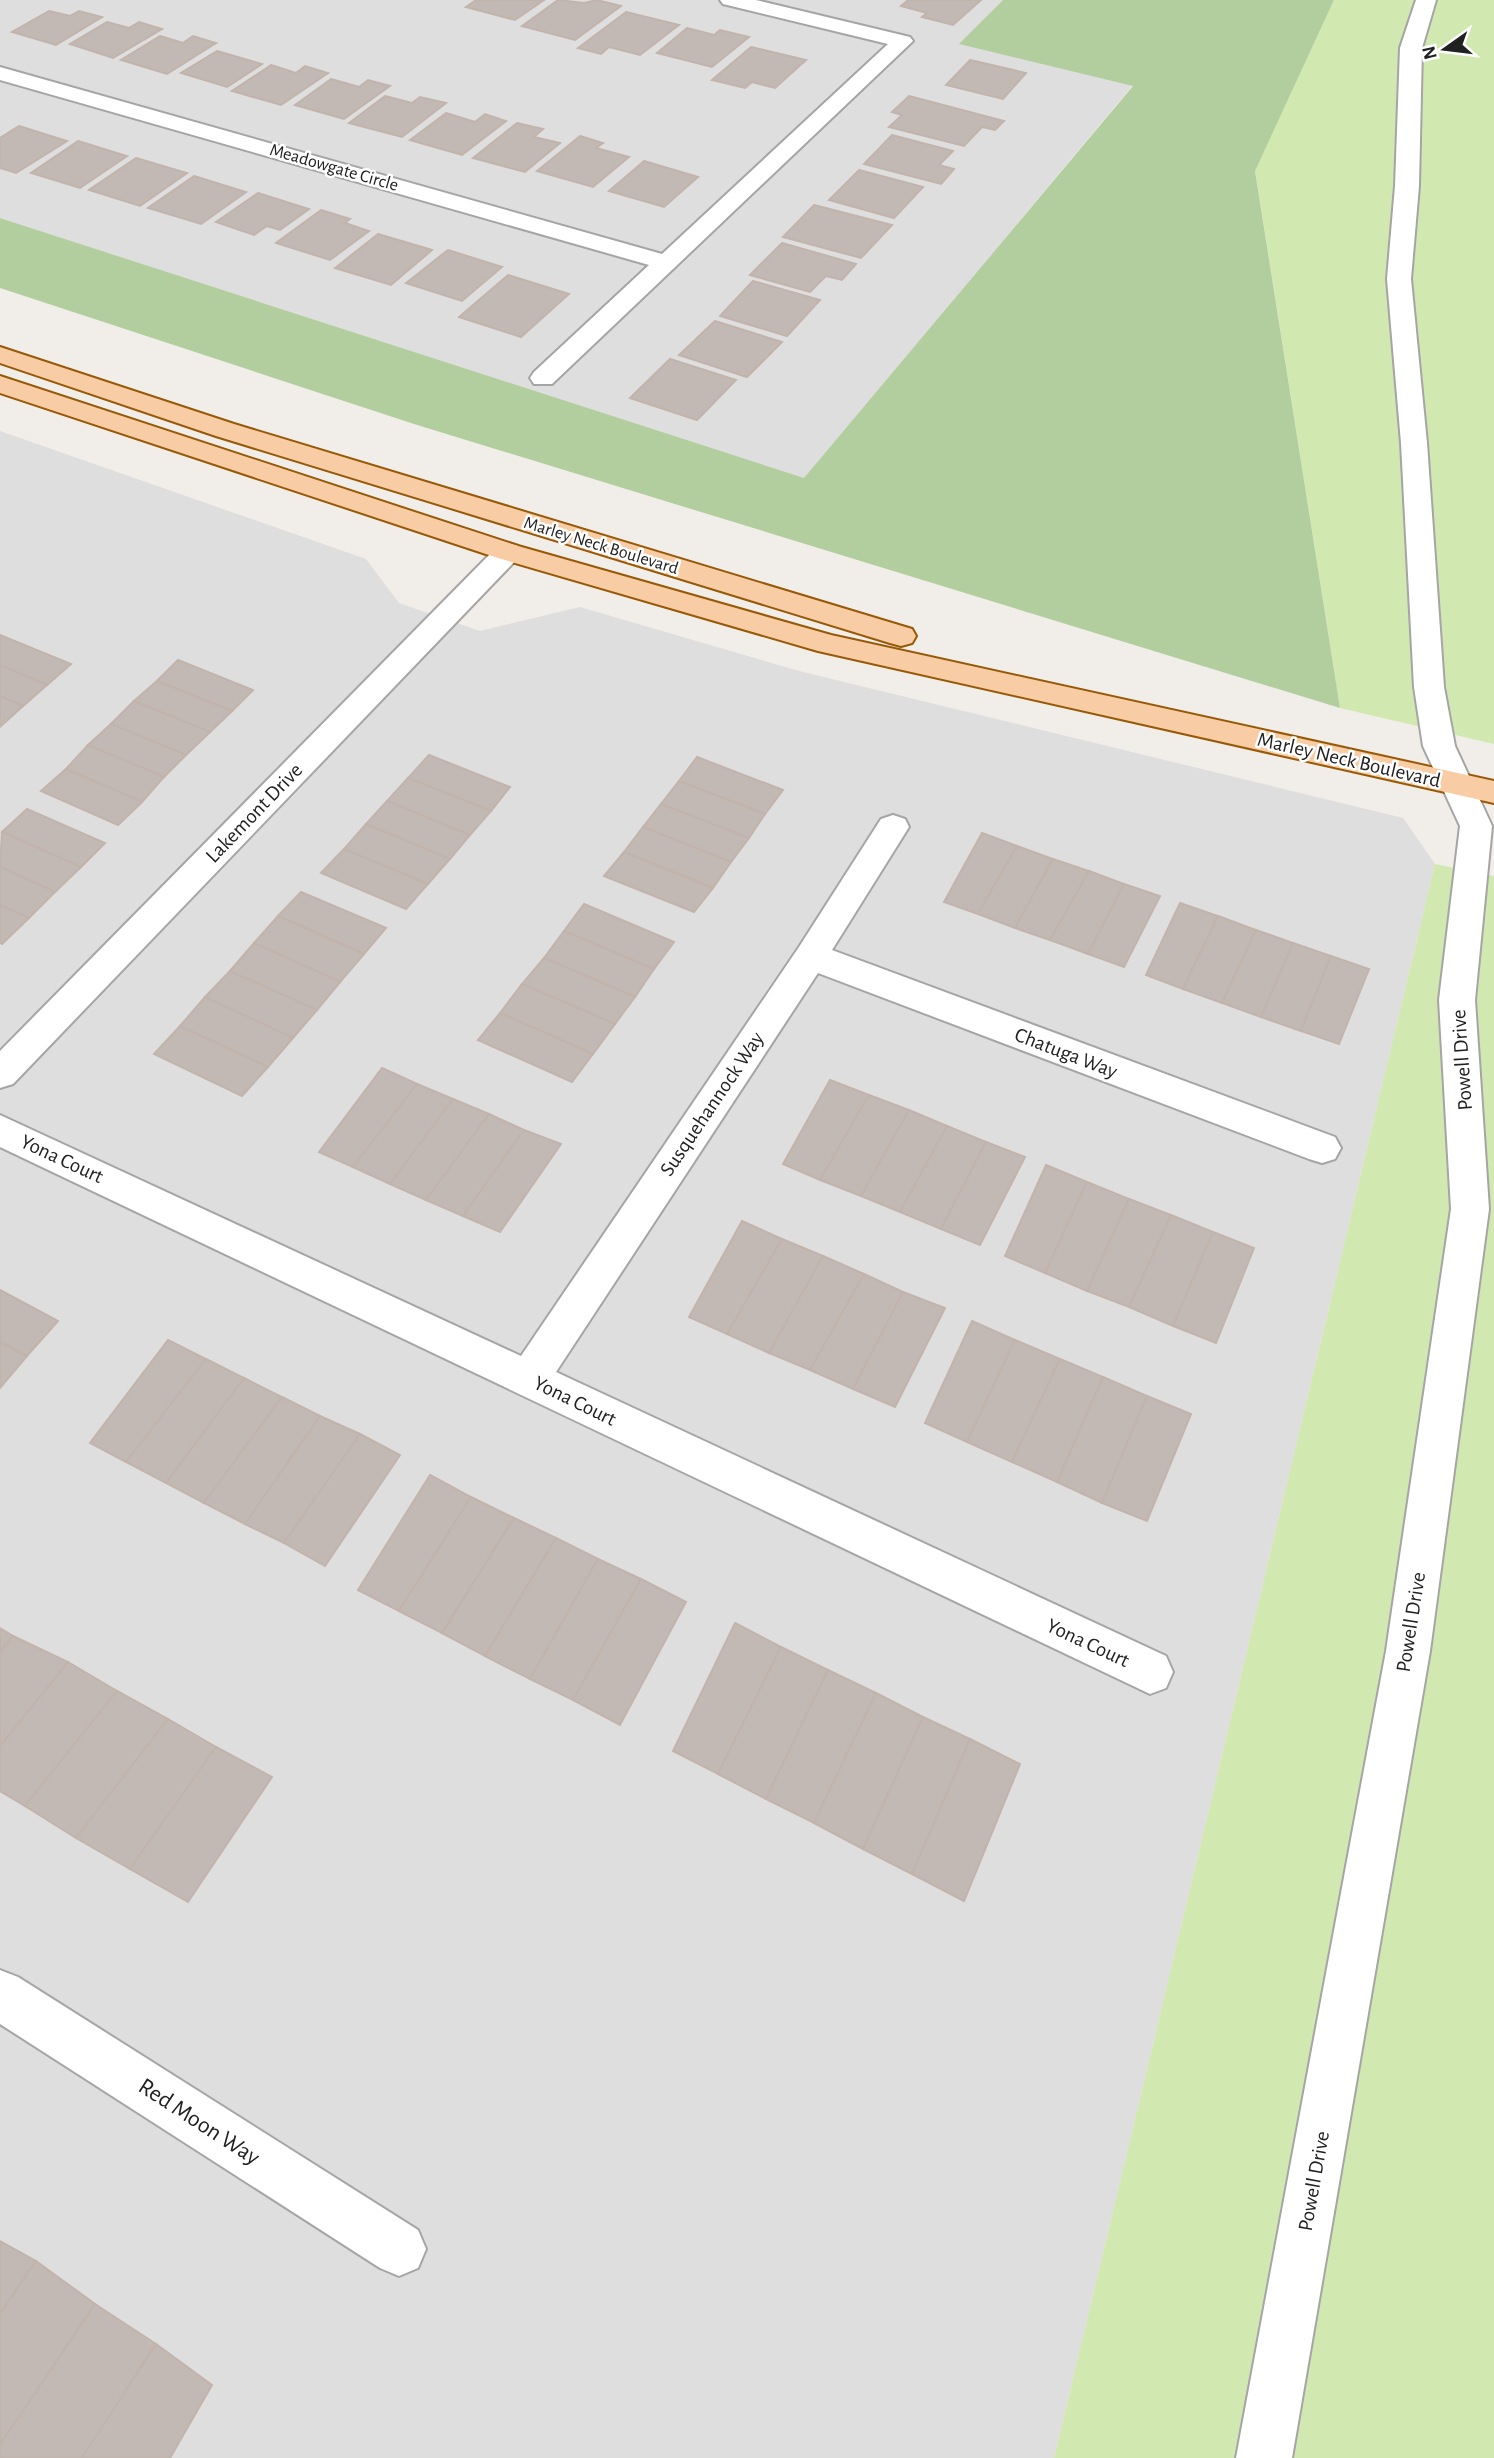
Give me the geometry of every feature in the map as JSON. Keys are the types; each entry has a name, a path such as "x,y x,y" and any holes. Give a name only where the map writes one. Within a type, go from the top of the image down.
{"main road":[{"name":"Marley Neck Boulevard","path":"0,355 225,430 523,523 1205,728"},
{"name":"Marley Neck Boulevard","path":"0,384 508,552 829,644 1475,788"}],"street":[{"path":"543,378 903,41 730,0"},
{"name":"Powell Drive","path":"1264,2458 1408,1651 1482,1212 1457,1000 1476,826 1475,788 1439,747 1429,687 1414,443 1399,279 1407,186 1411,48 1426,0"},
{"name":"Meadowgate Circle","path":"0,73 667,263"},
{"name":"Lakemont Drive","path":"0,1074 508,552"},
{"name":"Susquehannock Way","path":"529,1379 811,956 893,827"},
{"name":"Chatuga Way","path":"811,956 1322,1148"},
{"name":"Yona Court","path":"0,1130 1150,1672"},
{"name":"Red Moon Way","path":"0,1995 399,2249"}],"shaded area":[{"path":"0,0 1003,0 960,44 1133,85 804,479 0,218"},
{"path":"0,431 366,559 399,603 480,631 580,607 799,671 1403,818 1435,864 1054,2458 0,2458"}],"green space":[{"path":"1003,0 1334,0 1255,171 1340,708 414,424 0,288 0,218 804,478 1133,86 959,44"},
{"path":"1334,0 1494,0 1494,744 1340,708 1255,170"},
{"path":"1435,864 1494,876 1494,2458 1054,2458"}],"building":[{"path":"476,0 544,0 515,20 466,7"},
{"path":"558,0 584,3 597,0 621,6 575,40 522,26"},
{"path":"908,0 981,0 953,25 922,17 927,13 901,6"},
{"path":"49,11 70,16 79,11 102,17 56,45 12,32"},
{"path":"626,12 679,25 640,55 609,47 601,54 578,48"},
{"path":"107,22 129,28 139,22 162,29 113,58 70,44"},
{"path":"687,28 714,35 720,30 749,37 712,67 657,53"},
{"path":"160,36 183,43 193,36 216,43 167,74 121,60"},
{"path":"751,47 806,60 775,88 752,82 745,88 712,80"},
{"path":"217,51 262,64 227,87 181,73"},
{"path":"970,60 1026,73 1003,99 946,85"},
{"path":"271,65 296,73 305,66 328,73 281,105 232,91"},
{"path":"331,79 359,87 368,80 390,86 344,119 295,105"},
{"path":"385,96 412,103 420,97 446,103 402,137 349,123"},
{"path":"909,96 1004,121 995,130 982,127 964,146 889,127 902,115 892,112"},
{"path":"446,113 475,122 485,114 506,121 462,155 410,140"},
{"path":"517,123 543,129 534,137 560,143 525,172 473,158"},
{"path":"19,126 67,141 16,173 0,168 0,138"},
{"path":"892,135 953,151 939,165 954,169 941,184 864,164"},
{"path":"580,136 603,143 596,148 629,157 593,187 537,171"},
{"path":"78,141 127,156 80,188 31,173"},
{"path":"136,158 187,173 140,206 89,190"},
{"path":"644,161 698,177 664,207 609,191"},
{"path":"859,170 923,187 894,218 829,200"},
{"path":"194,176 246,192 201,224 148,208"},
{"path":"258,193 309,209 280,230 267,226 254,235 216,222"},
{"path":"814,205 892,225 861,258 783,237"},
{"path":"321,210 350,219 345,223 369,231 330,260 276,243"},
{"path":"378,234 432,250 391,285 335,268"},
{"path":"782,243 856,264 842,280 826,276 810,292 750,275"},
{"path":"448,250 502,267 462,301 406,283"},
{"path":"508,275 569,294 521,337 459,317"},
{"path":"753,281 820,300 787,336 720,316"},
{"path":"715,321 782,342 747,377 679,355"},
{"path":"670,359 736,380 697,420 630,398"},
{"path":"0,635 71,664 47,685 0,665"},
{"path":"178,660 253,690 232,711 157,681"},
{"path":"0,665 47,685 23,706 0,696"},
{"path":"157,681 232,711 210,732 134,701"},
{"path":"0,696 23,706 0,727"},
{"path":"134,701 210,732 186,755 111,724"},
{"path":"111,724 186,755 164,777 88,745"},
{"path":"88,745 164,777 142,802 66,769"},
{"path":"429,755 510,787 491,811 408,778"},
{"path":"697,757 783,790 765,814 679,781"},
{"path":"66,769 142,802 118,825 41,791"},
{"path":"408,778 491,811 470,835 387,801"},
{"path":"679,781 765,814 749,838 661,804"},
{"path":"387,801 470,835 450,859 366,824"},
{"path":"661,804 749,838 731,862 643,827"},
{"path":"27,809 105,843 81,867 2,832"},
{"path":"366,824 450,859 428,884 344,849"},
{"path":"643,827 731,862 713,888 624,852"},
{"path":"2,832 81,867 55,892 0,867"},
{"path":"982,833 1017,846 978,914 944,902"},
{"path":"1017,846 1053,859 1015,928 978,914"},
{"path":"344,849 428,884 406,909 321,873"},
{"path":"624,852 713,888 694,912 604,876"},
{"path":"1053,859 1089,871 1050,940 1015,928"},
{"path":"0,867 55,892 29,918 0,905"},
{"path":"1089,871 1124,884 1088,954 1050,940"},
{"path":"1124,884 1160,896 1124,967 1088,954"},
{"path":"301,892 386,928 364,954 278,916"},
{"path":"1180,903 1218,916 1183,989 1146,975"},
{"path":"584,904 674,942 654,969 564,931"},
{"path":"0,905 29,918 2,944 0,943"},
{"path":"278,916 364,954 340,982 254,943"},
{"path":"1218,916 1256,930 1222,1003 1183,989"},
{"path":"1256,930 1293,943 1261,1017 1222,1003"},
{"path":"564,931 654,969 635,997 544,958"},
{"path":"254,943 340,982 317,1010 230,971"},
{"path":"1293,943 1331,956 1301,1031 1261,1017"},
{"path":"1331,956 1369,969 1339,1044 1301,1031"},
{"path":"544,958 635,997 615,1024 522,984"},
{"path":"230,971 317,1010 293,1038 205,997"},
{"path":"522,984 615,1024 593,1054 500,1013"},
{"path":"205,997 293,1038 268,1067 180,1026"},
{"path":"500,1013 593,1054 572,1082 478,1040"},
{"path":"180,1026 268,1067 242,1096 154,1054"},
{"path":"382,1068 417,1084 353,1167 319,1152"},
{"path":"830,1080 869,1095 820,1180 783,1164"},
{"path":"417,1084 453,1099 390,1184 353,1167"},
{"path":"869,1095 909,1110 861,1196 820,1180"},
{"path":"453,1099 489,1114 426,1200 390,1184"},
{"path":"909,1110 947,1126 900,1212 861,1196"},
{"path":"489,1114 524,1130 463,1216 426,1200"},
{"path":"947,1126 986,1142 941,1229 900,1212"},
{"path":"524,1130 561,1144 500,1232 463,1216"},
{"path":"986,1142 1025,1157 980,1245 941,1229"},
{"path":"1046,1165 1087,1182 1045,1273 1005,1256"},
{"path":"1087,1182 1129,1199 1087,1291 1045,1273"},
{"path":"1129,1199 1171,1215 1129,1307 1087,1291"},
{"path":"1171,1215 1213,1232 1173,1326 1129,1307"},
{"path":"742,1221 782,1239 727,1334 689,1317"},
{"path":"1213,1232 1254,1248 1216,1343 1173,1326"},
{"path":"782,1239 823,1256 769,1353 727,1334"},
{"path":"823,1256 864,1274 810,1370 769,1353"},
{"path":"864,1274 903,1292 853,1389 810,1370"},
{"path":"0,1290 58,1321 27,1356 0,1342"},
{"path":"903,1292 945,1308 895,1407 853,1389"},
{"path":"972,1321 1015,1340 967,1442 925,1423"},
{"path":"168,1340 206,1359 126,1462 90,1443"},
{"path":"1015,1340 1060,1359 1012,1462 967,1442"},
{"path":"0,1342 27,1356 0,1388"},
{"path":"206,1359 244,1378 166,1483 126,1462"},
{"path":"1060,1359 1103,1377 1057,1482 1012,1462"},
{"path":"1103,1377 1147,1396 1102,1503 1057,1482"},
{"path":"244,1378 282,1397 204,1503 166,1483"},
{"path":"1147,1396 1191,1414 1147,1521 1102,1503"},
{"path":"282,1397 320,1416 245,1524 204,1503"},
{"path":"320,1416 360,1434 284,1543 245,1524"},
{"path":"360,1434 400,1455 325,1566 284,1543"},
{"path":"430,1475 471,1497 399,1611 358,1590"},
{"path":"471,1497 514,1518 442,1633 399,1611"},
{"path":"514,1518 556,1538 485,1656 442,1633"},
{"path":"556,1538 598,1559 530,1679 485,1656"},
{"path":"598,1559 641,1579 573,1700 530,1679"},
{"path":"641,1579 686,1602 620,1725 573,1700"},
{"path":"735,1623 781,1647 718,1774 673,1751"},
{"path":"0,1628 13,1636 0,1652"},
{"path":"13,1636 68,1662 0,1746 0,1652"},
{"path":"781,1647 828,1670 766,1799 718,1774"},
{"path":"68,1662 117,1691 25,1806 0,1791 0,1746"},
{"path":"828,1670 876,1693 814,1823 766,1799"},
{"path":"117,1691 168,1719 76,1838 25,1806"},
{"path":"876,1693 923,1717 863,1849 814,1823"},
{"path":"923,1717 970,1739 912,1874 863,1849"},
{"path":"168,1719 216,1747 130,1869 76,1838"},
{"path":"970,1739 1020,1764 964,1901 912,1874"},
{"path":"216,1747 272,1777 188,1902 130,1869"},
{"path":"0,2241 36,2261 0,2314"},
{"path":"36,2261 95,2304 0,2445 0,2314"},
{"path":"95,2304 156,2344 82,2458 0,2458 0,2445"},
{"path":"156,2344 212,2385 170,2458 82,2458"}]}
